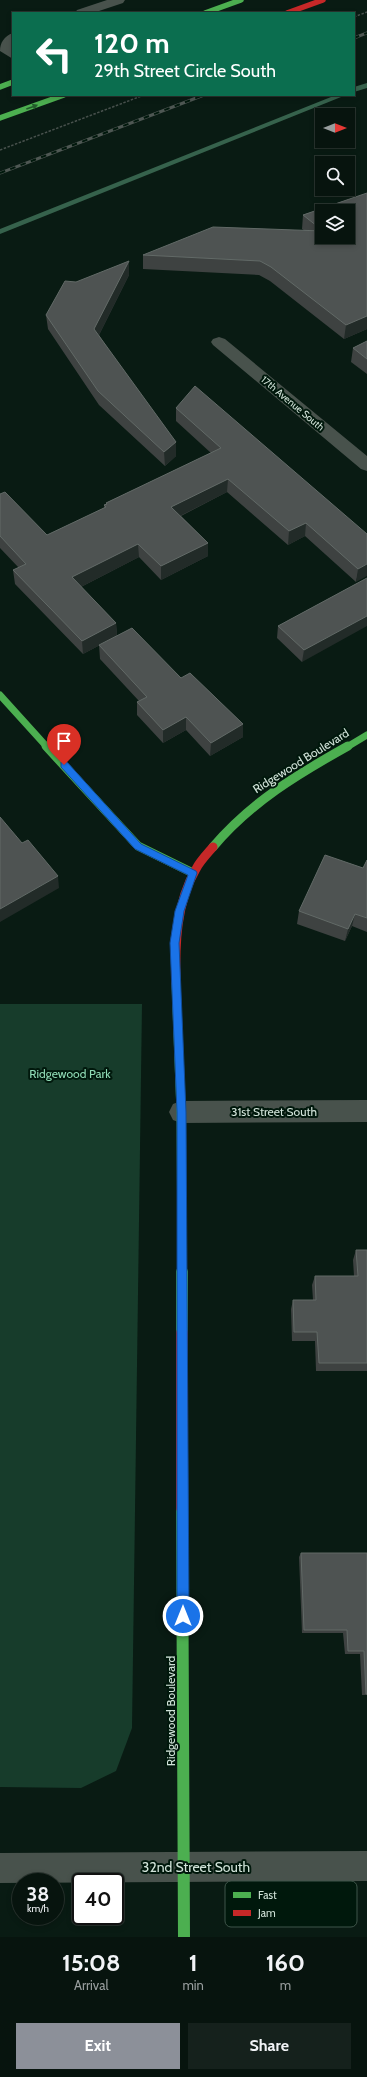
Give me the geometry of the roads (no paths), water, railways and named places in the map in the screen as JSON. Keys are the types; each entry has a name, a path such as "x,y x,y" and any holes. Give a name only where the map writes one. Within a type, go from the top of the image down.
{"street":[{"path":"208,12 241,0"},
{"path":"290,12 323,0"},
{"path":"0,86 12,82"},
{"path":"0,118 61,96"},
{"name":"17th Avenue South","path":"219,342 367,465"},
{"path":"0,695 138,846 193,873"},
{"name":"Ridgewood Boulevard","path":"184,1937 182,1112 174,943 180,911 193,873 228,827 269,792 367,735"},
{"name":"31st Street South","path":"182,1112 367,1111"},
{"name":"32nd Street South","path":"0,1868 367,1866"}],"lane":[{"path":"84,12 119,0"},
{"path":"12,38 6,44 6,51 12,54"}],"waterway":[{"path":"355,90 367,85"},
{"path":"0,232 340,96"}],"railway":[{"path":"355,38 367,33"},
{"path":"0,173 201,96"}],"park label":[{"name":"Ridgewood Park","path":"70,1074"}]}
